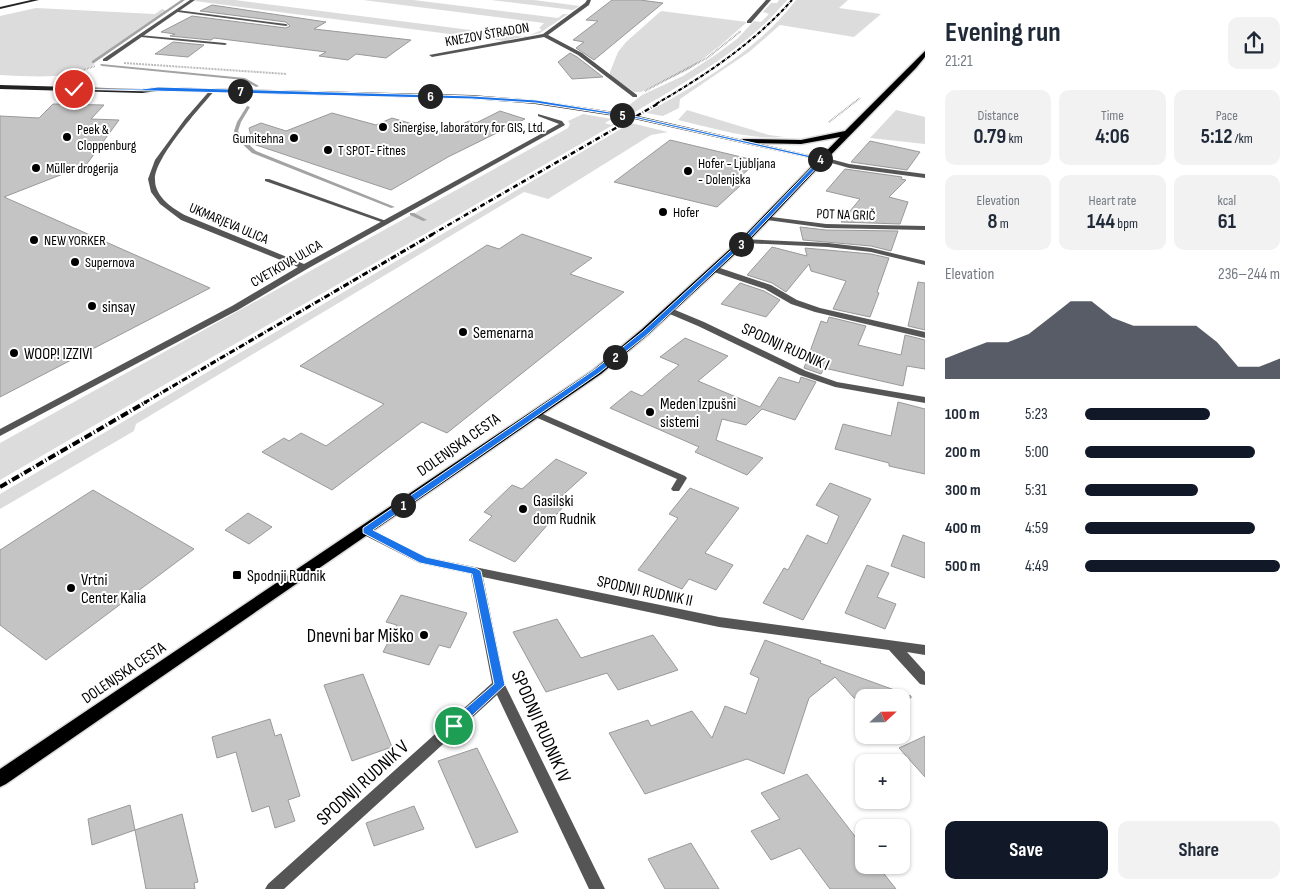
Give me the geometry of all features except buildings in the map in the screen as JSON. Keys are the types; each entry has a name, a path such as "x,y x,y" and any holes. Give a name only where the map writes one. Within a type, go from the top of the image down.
{"main road":[{"name":"DOLENJSKA CESTA","path":"0,779 597,372 645,332 744,241 914,67 925,53"},
{"path":"746,141 801,142 848,133"}],"street":[{"path":"0,8 38,0"},
{"path":"106,60 193,0"},
{"name":"KNEZOV ŠTRADON","path":"432,55 545,35 587,4 589,0"},
{"path":"749,22 769,0"},
{"name":"KNEZOV ŠTRADON","path":"545,35 580,54 635,96"},
{"path":"0,84 147,86 158,89"},
{"path":"0,88 142,91 158,89 212,90 472,97 536,102 614,113 746,141 849,166 925,176"},
{"name":"UKMARJEVA ULICA","path":"212,90 165,150 151,176 152,187 157,198 172,211 184,218 304,267"},
{"name":"CVETKOVA ULICA","path":"0,433 235,308 304,267 562,125 560,122 540,115"},
{"name":"POT NA GRIČ","path":"767,218 799,224 841,228 925,228"},
{"path":"744,241 828,245 863,249 925,263"},
{"path":"714,269 759,284 794,302 818,310 925,335"},
{"name":"SPODNJI RUDNIK I","path":"668,310 811,376 835,384 925,400"},
{"name":"SPODNJI RUDNIK II","path":"366,531 423,560 719,622 925,650"},
{"name":"SPODNJI RUDNIK IV","path":"476,571 500,685 597,889"},
{"path":"892,645 925,680"},
{"name":"SPODNJI RUDNIK V","path":"273,889 500,685"}],"lane":[{"path":"178,11 286,25"},
{"path":"141,36 225,44"},
{"path":"267,180 386,222"},
{"path":"536,414 682,478 676,489"}],"path":[{"path":"635,96 694,68 730,42 749,22"},
{"path":"106,60 131,64 287,74"},
{"path":"825,126 839,113 865,95"}],"shaded area":[{"path":"196,0 235,0 523,37 504,41"},
{"path":"363,0 413,0 558,18 563,14 568,14 540,33 529,36 542,30 539,28 544,23"},
{"path":"491,0 534,0 580,6 573,10"},
{"path":"779,0 787,0 771,18 735,49 676,88 635,112 624,109 642,95 683,76 714,56 737,39 754,21 761,22 769,14 763,12 771,3 777,3"},
{"path":"796,0 848,0 839,8 881,14 854,37 780,25 749,52 680,99 679,108 663,116 646,113 687,90 746,50 781,18"},
{"path":"36,8 155,14 162,9 167,11 92,62 95,64 84,69 73,73 49,76 0,75 0,16"},
{"path":"661,11 747,22 690,69 641,92 634,92 610,75 610,72 618,52 626,42"},
{"path":"687,110 769,135 785,137 745,135 678,120"},
{"path":"896,110 925,117 925,144 870,138"},
{"path":"583,114 612,119 605,123 611,125 620,121 0,480 0,443 568,128 570,124 568,121"},
{"path":"631,123 668,132 651,135 548,199 524,192 136,424 134,431 0,509 0,494"}],"waterway":[{"path":"93,62 183,0"},
{"path":"102,65 245,79 257,86"},
{"path":"248,107 236,131 241,140 254,152 393,207"},
{"path":"412,214 425,220"}],"railway":[{"path":"656,104 693,82 729,57 762,30 792,0"},
{"path":"431,235 659,103"},
{"path":"144,403 433,234"},
{"path":"0,487 146,402"}],"place":[{"name":"Sinergise, laboratory for GIS, Ltd.","path":"383,127"},
{"name":"Peek & Cloppenburg","path":"67,137"},
{"name":"Gumitehna","path":"294,138"},
{"name":"T SPOT- Fitnes","path":"328,150"},
{"name":"Müller drogerija","path":"36,168"},
{"name":"Hofer - Ljubljana - Dolenjska","path":"688,171"},
{"name":"Hofer","path":"663,212"},
{"name":"NEW YORKER","path":"34,240"},
{"name":"Supernova","path":"75,262"},
{"name":"sinsay","path":"92,306"},
{"name":"Semenarna","path":"463,332"},
{"name":"WOOP! IZZIVI","path":"14,353"},
{"name":"Meden Izpušni sistemi","path":"650,412"},
{"name":"Gasilski dom Rudnik","path":"523,509"},
{"name":"Spodnji Rudnik","path":"237,575"},
{"name":"Vrtni Center Kalia","path":"71,588"},
{"name":"Dnevni bar Miško","path":"424,635"}],"route":[{"path":"74,89 142,91 158,89 472,97 536,102 634,117 823,159 744,241 645,332 597,372 366,531 423,560 476,571 500,685 454,726"}]}
